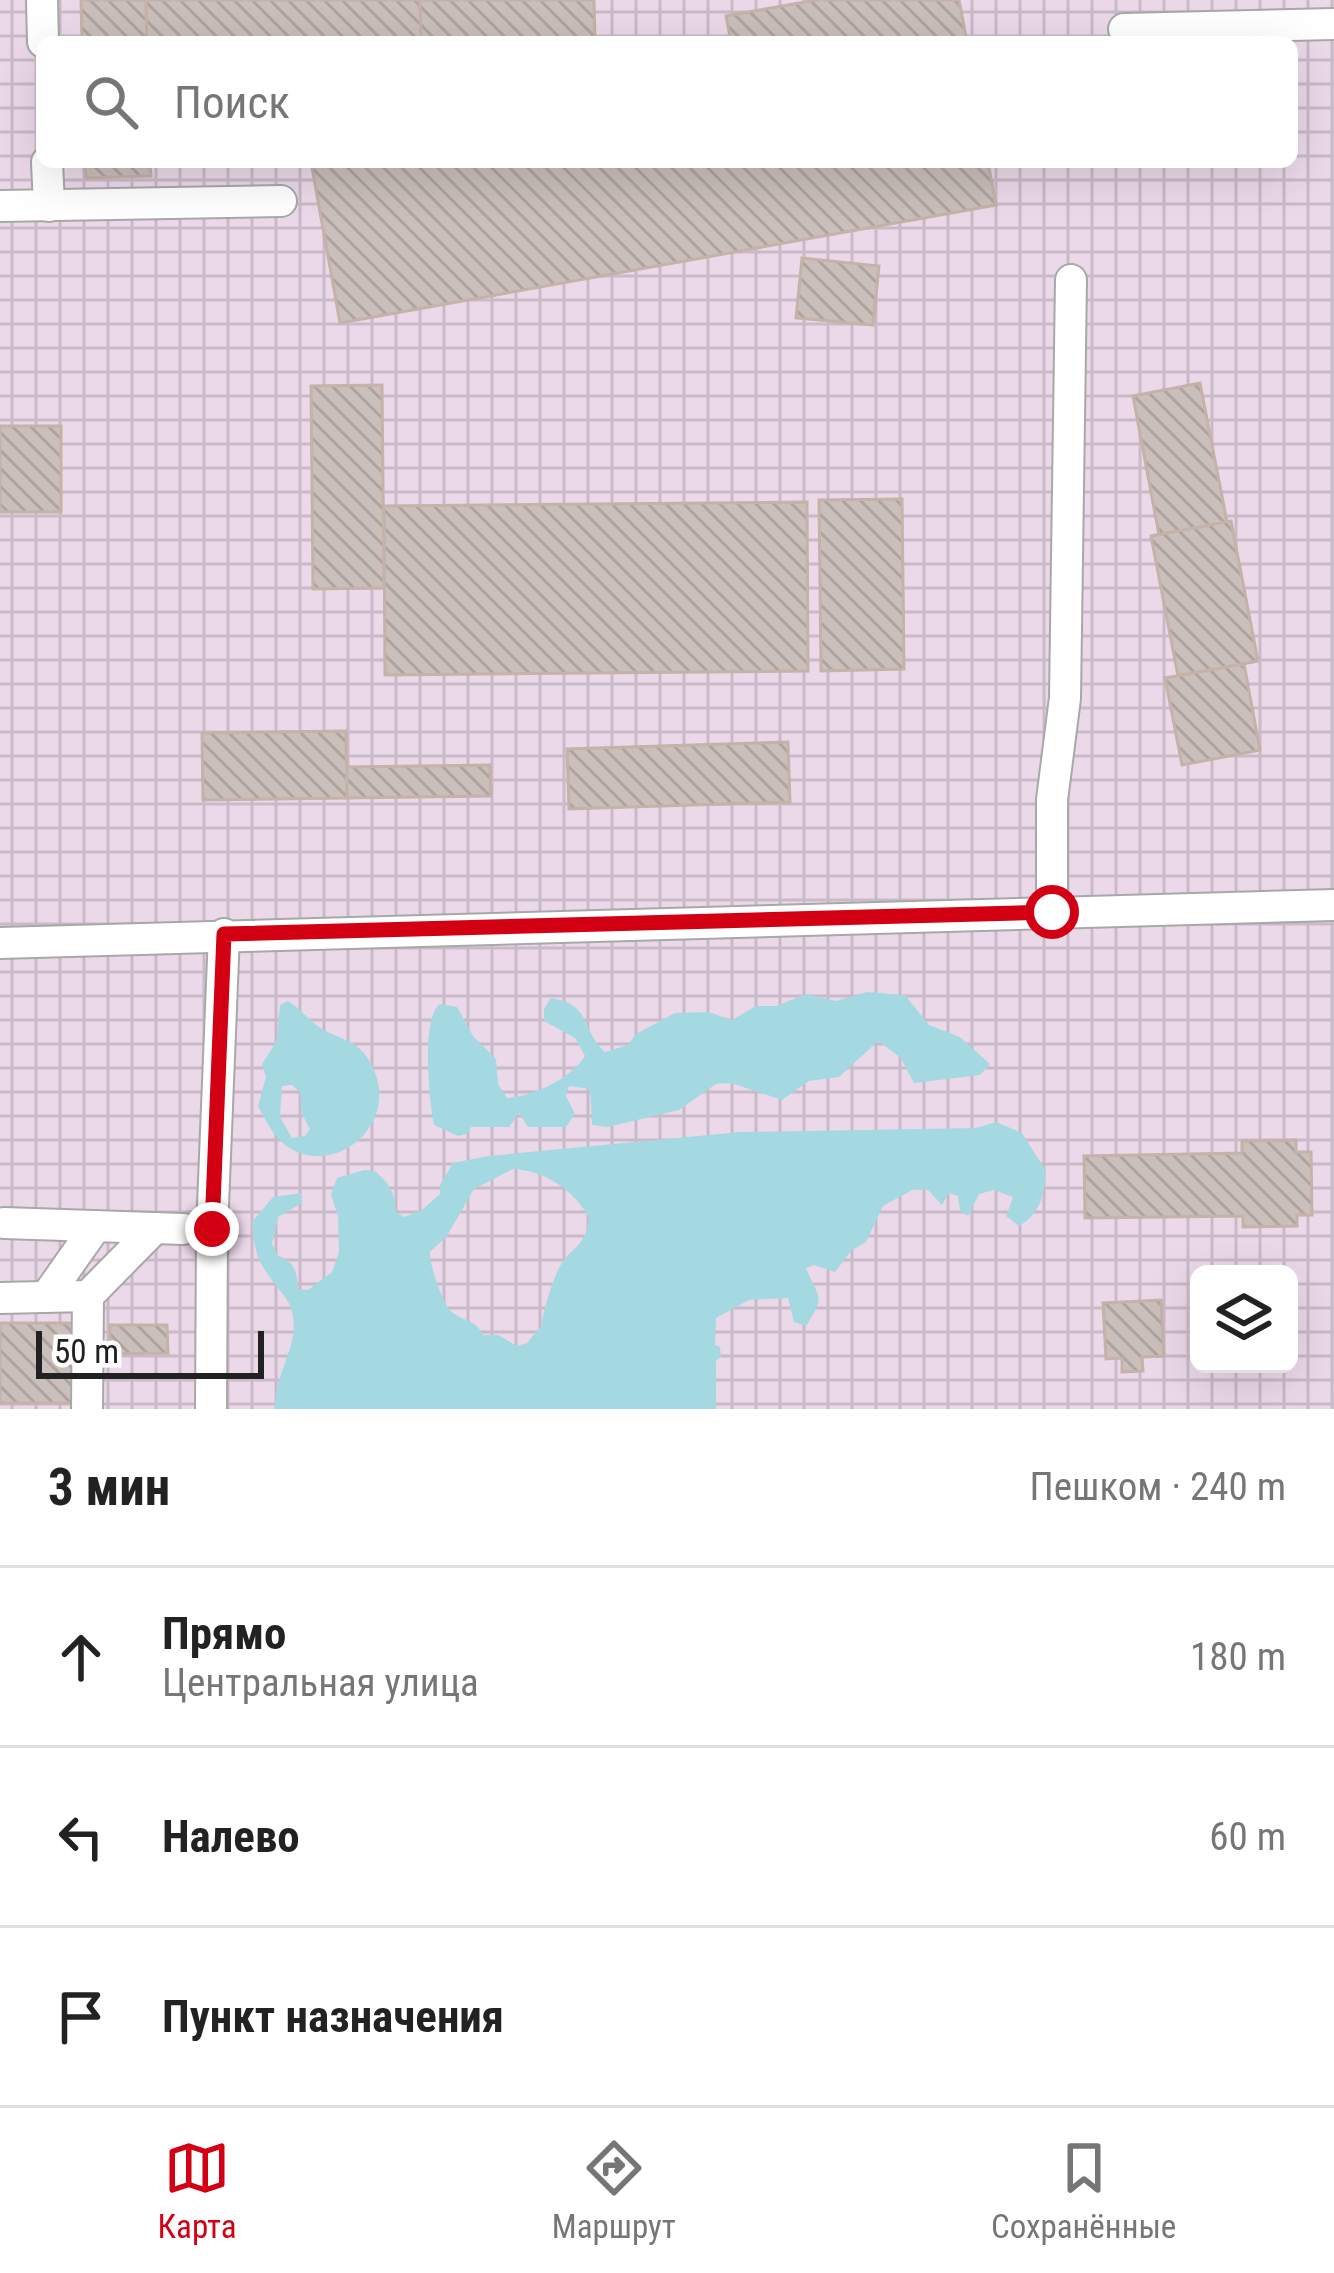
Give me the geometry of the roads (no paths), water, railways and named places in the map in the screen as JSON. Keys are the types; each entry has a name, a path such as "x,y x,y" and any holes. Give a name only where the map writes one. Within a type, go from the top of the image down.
{"street":[{"path":"42,0 43,36"},
{"path":"1124,29 1334,24"},
{"path":"47,168 49,206"},
{"path":"0,206 280,201"},
{"path":"1052,912 1052,800 1065,698 1071,280"},
{"path":"0,943 1334,905"},
{"path":"211,1409 212,1229 224,934"},
{"path":"0,1298 88,1296 169,1228 4,1223"},
{"path":"46,1297 96,1226"},
{"path":"87,1409 88,1296"}],"water":[{"path":"867,992 905,995 929,1025 960,1037 990,1064 980,1075 914,1083 900,1057 878,1041 839,1077 809,1081 782,1100 731,1083 716,1084 679,1110 608,1127 592,1125 590,1089 569,1086 566,1096 575,1114 566,1127 528,1127 519,1113 509,1127 471,1127 458,1136 434,1125 428,1041 440,1004 457,1007 473,1036 496,1059 498,1084 507,1098 550,1085 585,1056 575,1038 544,1021 551,998 580,1012 605,1052 628,1045 636,1034 675,1013 709,1012 732,1020 756,1006 776,1006 806,994 836,1001"},
{"path":"288,1001 319,1027 355,1045 377,1077 379,1100 373,1121 344,1150 324,1156 304,1154 284,1144 258,1106 266,1077 262,1064 275,1042 280,1005","holes":["292,1085 300,1092 302,1114 310,1129 305,1136 292,1138 280,1117 282,1086"]},
{"path":"996,1122 1022,1133 1046,1171 1042,1196 1032,1215 1019,1226 1006,1216 1013,1197 994,1190 979,1194 968,1216 960,1211 958,1196 949,1193 942,1205 928,1190 914,1189 883,1206 866,1242 851,1251 835,1272 814,1265 806,1268 818,1301 806,1326 794,1322 788,1298 749,1300 716,1318 715,1345 721,1356 716,1361 716,1409 275,1409 293,1317 258,1257 252,1222 273,1197 301,1193 302,1203 278,1217 272,1243 277,1255 294,1268 298,1289 308,1290 332,1272 339,1252 338,1216 331,1195 337,1178 364,1170 375,1171 384,1180 396,1212 404,1217 422,1210 440,1194 453,1163 488,1156 740,1132 976,1128","holes":["513,1169 567,1190 589,1218 581,1242 557,1273 542,1325 527,1343 517,1346 498,1335 483,1335 449,1309 430,1252 447,1236 474,1189"]}]}
